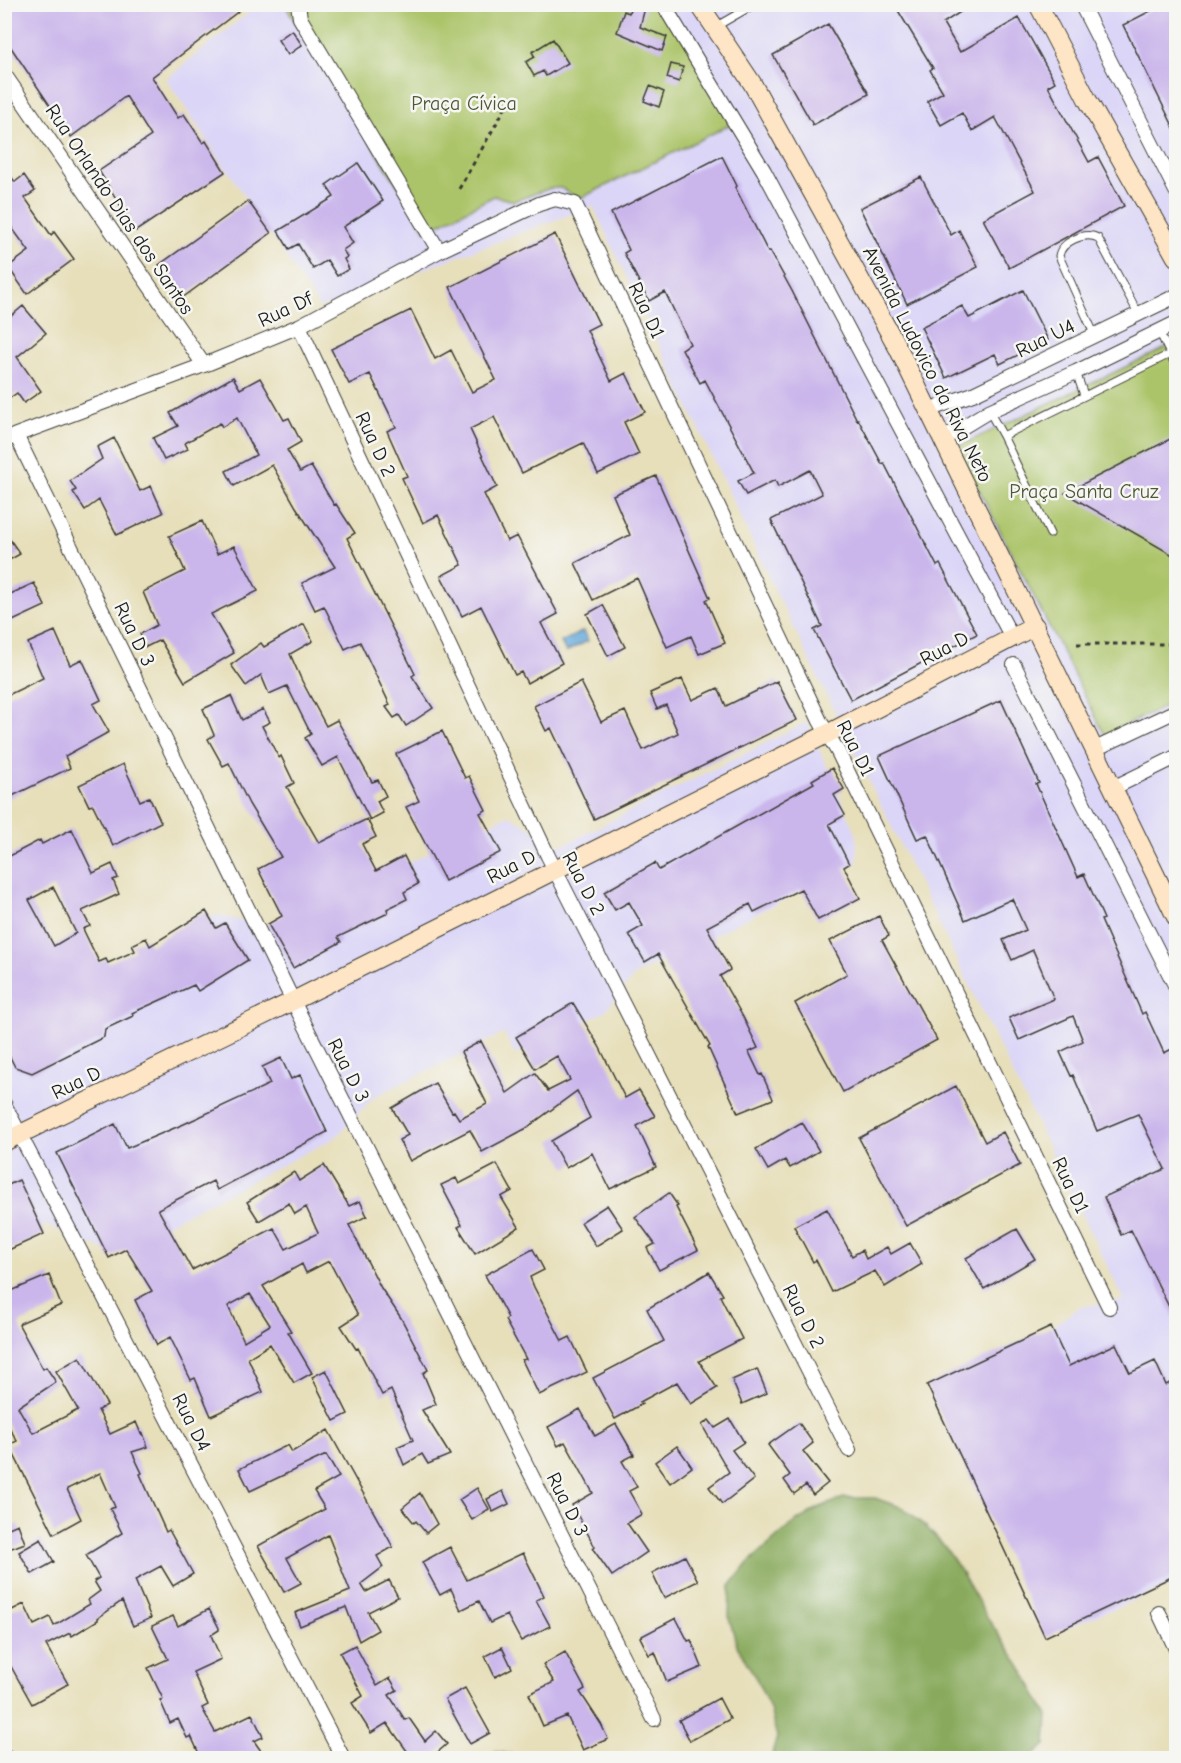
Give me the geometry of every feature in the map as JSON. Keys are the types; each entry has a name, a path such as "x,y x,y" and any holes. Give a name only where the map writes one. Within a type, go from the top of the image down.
{"street":[{"path":"298,4 300,18 439,251"},
{"path":"663,4 764,171 1007,628"},
{"name":"Avenida Ludovico da Riva Neto","path":"699,4 752,83 899,350 1176,917"},
{"path":"1038,4 1087,99 1176,257"},
{"path":"1081,4 1176,191"},
{"name":"Rua Orlando Dias dos Santos","path":"4,74 204,365"},
{"name":"Rua Df","path":"10,438 204,365 299,326 439,251 539,204 555,200 574,204"},
{"name":"Rua D1","path":"574,204 827,734 838,752 1109,1307"},
{"name":"Rua U4","path":"928,410 973,394 1176,296"},
{"path":"943,439 989,411 1176,323"},
{"name":"Rua D 2","path":"299,326 555,870 849,1450"},
{"path":"1069,349 1076,372"},
{"name":"Rua D 3","path":"10,438 654,1719"},
{"name":"Rua D","path":"12,1138 293,1001 827,734 1035,626"},
{"path":"1014,665 1176,987"},
{"path":"1095,749 1176,711"},
{"path":"1113,788 1176,757"},
{"name":"Rua D4","path":"4,1104 12,1138 343,1758"},
{"path":"1159,1614 1176,1648"}],"lane":[{"path":"714,27 755,4"},
{"path":"1095,336 1059,256 1064,246 1082,236 1092,235 1098,238 1138,314"},
{"path":"1159,331 1176,366"},
{"path":"1003,436 1170,354"},
{"path":"1076,372 1084,395"},
{"path":"989,411 1050,534"}],"path":[{"path":"459,189 508,103"},
{"path":"1077,644 1176,644"}],"shaded area":[{"path":"258,5 1176,5 1176,1583 1045,1637 927,1385 1051,1327 1080,1307 1124,1300 780,600 593,206 320,308 166,79"},
{"path":"807,722 857,836 857,863 635,975 604,1012 515,1055 504,1033 374,1097 335,1138 111,1253 46,1225 5,1244 5,1022 217,915 272,928 509,815 561,846"}],"green space":[{"name":"Praça Cívica","path":"285,5 666,5 736,122 583,197 574,196 561,188 551,188 514,201 494,196 426,231"},
{"name":"Praça Santa Cruz","path":"1176,343 1176,701 1105,735 957,447"},
{"path":"844,1498 875,1498 903,1508 945,1547 990,1622 1020,1665 1048,1716 1046,1745 1028,1758 771,1758 777,1737 770,1709 757,1680 737,1646 729,1618 730,1586 748,1563 792,1524 818,1508"},
{"path":"496,1752 534,1758 483,1758"}],"water":[{"path":"583,631 588,641 566,652 561,642"}],"building":[{"path":"4,4 248,4 152,77 178,118 184,114 203,143 206,141 225,172 136,231 99,171 151,136 126,96 71,137 4,37"},
{"path":"631,4 646,4 640,27 667,37 662,51 617,32 624,11 629,13"},
{"path":"894,4 973,4 943,23 960,52 1019,18 1055,82 1048,86 1089,162 1098,157 1124,206 1009,268 983,219 1035,191 995,117 972,131 962,113 941,125 927,101 943,92 930,70 933,68"},
{"path":"1164,4 1176,4 1176,132 1123,25"},
{"path":"828,24 869,94 813,125 773,55"},
{"path":"292,30 302,45 288,55 278,40"},
{"path":"553,39 568,63 546,76 543,71 534,76 526,62 535,57 532,52"},
{"path":"671,64 683,67 679,82 667,78"},
{"path":"650,86 664,92 659,107 644,101"},
{"path":"722,156 768,252 770,251 792,291 857,420 882,464 884,463 937,566 940,564 977,634 851,700 814,630 822,626 771,520 822,494 810,470 778,487 775,480 746,495 738,481 754,473 705,380 700,383 682,349 690,344 665,292 649,301 624,253 629,250 611,213"},
{"path":"358,163 383,201 343,227 353,243 343,250 349,269 337,276 327,260 313,269 298,244 289,249 278,231 334,197 326,185"},
{"path":"4,167 15,182 24,175 35,191 25,198 51,235 54,232 74,259 27,294 8,267 29,251 4,217"},
{"path":"921,177 951,235 959,230 978,267 907,304 860,208"},
{"path":"248,201 271,233 182,298 159,265"},
{"path":"555,234 599,324 587,330 611,381 626,373 645,412 624,422 639,454 598,474 583,443 522,473 494,417 470,429 497,487 484,494 507,541 517,536 558,614 541,623 562,663 527,683 521,672 515,675 481,606 462,616 441,576 462,565 438,515 423,523 402,478 407,476 387,431 396,427 370,374 349,384 331,349 411,310 435,359 451,350 472,392 496,380 450,287"},
{"path":"1023,290 1048,340 1000,364 995,354 946,378 921,327 962,306 969,318"},
{"path":"23,306 46,333 17,357 41,391 24,403 17,393 4,402 4,322"},
{"path":"233,377 240,389 260,378 284,420 289,418 301,442 287,450 300,472 311,466 334,505 336,504 355,533 347,538 415,674 412,676 433,708 406,726 399,715 394,718 386,707 390,705 360,642 345,649 324,606 315,610 302,583 335,567 272,465 234,486 226,471 256,455 237,418 222,427 220,423 185,443 188,449 164,460 153,438 178,426 170,413"},
{"path":"1176,436 1176,557 1065,493"},
{"path":"114,438 140,491 151,486 163,513 117,535 99,500 85,510 73,492 76,490 70,481 102,459 97,447"},
{"path":"656,476 710,598 706,600 725,643 699,654 691,636 667,647 637,578 593,600 575,563 630,535 613,495"},
{"path":"202,521 217,554 234,546 258,591 211,614 234,653 185,682 160,640 146,647 140,634 157,625 143,592 185,571 169,536"},
{"path":"4,531 20,554 4,563"},
{"path":"34,583 45,606 4,625 4,597"},
{"path":"603,605 625,647 608,656 587,614"},
{"path":"304,624 313,641 290,654 326,726 337,720 372,782 378,780 386,796 377,801 383,813 370,820 338,757 322,766 305,738 311,734 287,686 269,694 261,675 246,686 231,665 261,643 264,647"},
{"path":"55,631 70,665 82,659 101,700 93,704 109,732 65,756 70,768 4,800 4,697 43,678 28,643"},
{"path":"682,679 692,700 718,688 726,706 777,681 797,720 594,819 551,728 546,731 534,706 581,682 601,722 625,711 643,750 678,733 666,705 657,709 650,693"},
{"path":"231,696 242,720 263,709 270,722 262,726 279,758 281,756 294,783 287,787 319,843 367,819 376,837 362,844 376,871 404,856 418,884 404,892 407,899 387,909 388,913 338,937 341,942 293,968 268,924 282,916 258,869 281,857 249,804 229,763 223,766 208,739 214,735 203,709"},
{"path":"1001,700 1078,877 1084,874 1104,919 1101,920 1142,1014 1145,1012 1164,1053 1176,1047 1176,1321 1131,1230 1121,1235 1104,1197 1165,1169 1138,1114 1097,1131 1073,1075 1071,1076 1060,1052 1083,1041 1073,1016 1019,1040 1009,1018 1054,999 1033,950 1012,960 1003,940 1026,930 1012,899 965,920 927,835 917,839 879,756"},
{"path":"442,731 465,778 469,776 486,810 480,813 501,852 445,881 406,807 419,801 396,754"},
{"path":"123,764 140,801 149,797 161,822 113,846 93,805 89,806 79,785"},
{"path":"832,768 844,789 834,795 845,815 829,824 849,864 844,867 860,898 818,920 801,889 754,912 750,904 707,927 730,970 720,976 758,1048 749,1052 773,1099 738,1113 708,1047 710,1046 658,954 645,962 629,934 643,926 629,902 615,910 604,892 655,863 659,870 814,783 812,780"},
{"path":"72,829 93,873 112,864 118,878 113,880 119,894 82,911 90,926 83,929 99,962 106,959 108,963 135,951 132,945 146,938 150,946 206,911 216,928 225,923 248,960 198,991 194,985 132,1013 133,1016 105,1029 104,1037 32,1073 15,1067 4,1045 4,859 40,840 42,844","holes":["53,887 76,933 54,946 29,900"]},
{"path":"879,916 889,936 882,940 937,1040 843,1092 795,1003 847,974 830,941"},
{"path":"573,1003 599,1046 625,1098 639,1090 655,1116 637,1126 656,1167 610,1189 592,1153 566,1168 551,1141 590,1118 577,1091 525,1129 482,1152 470,1130 410,1161 399,1140 408,1135 392,1108 435,1083 452,1112 454,1111 459,1119 487,1104 461,1052 481,1041 507,1093 535,1073 548,1091 570,1080 557,1056 535,1069 516,1037"},
{"path":"281,1058 291,1079 300,1075 327,1132 217,1190 213,1181 158,1209 192,1270 274,1228 286,1249 318,1233 306,1207 295,1214 289,1203 259,1221 247,1202 294,1172 299,1181 324,1165 349,1206 360,1201 367,1216 349,1225 381,1288 401,1318 428,1370 423,1373 436,1404 422,1410 450,1455 428,1464 422,1454 404,1465 397,1447 413,1440 391,1390 382,1395 358,1348 356,1349 341,1326 358,1315 329,1261 306,1273 302,1264 263,1286 291,1331 288,1332 312,1373 294,1383 270,1344 248,1358 263,1392 211,1416 195,1378 191,1380 170,1337 157,1345 135,1300 152,1291 126,1249 109,1258 57,1153 115,1124 127,1148 270,1084 262,1067","holes":["250,1294 270,1325 244,1341 228,1306"]},
{"path":"956,1086 985,1142 1003,1132 1020,1165 906,1226 859,1138"},
{"path":"802,1122 819,1151 790,1168 785,1160 768,1170 756,1149"},
{"path":"497,1164 512,1191 501,1197 519,1227 475,1254 458,1227 462,1225 441,1185 456,1178 459,1184"},
{"path":"19,1180 44,1234 4,1252 4,1187"},
{"path":"669,1193 678,1206 676,1207 698,1250 659,1270 647,1248 655,1244 635,1217"},
{"path":"607,1205 623,1229 596,1246 581,1222"},
{"path":"827,1209 852,1256 862,1250 866,1259 887,1247 891,1254 910,1243 922,1264 885,1287 875,1271 832,1292 816,1260 813,1262 794,1226"},
{"path":"1017,1229 1035,1259 984,1289 966,1258"},
{"path":"533,1249 544,1270 530,1277 534,1287 562,1341 570,1337 587,1372 539,1395 522,1360 526,1359 505,1320 508,1318 485,1275"},
{"path":"709,1272 723,1295 720,1296 742,1339 699,1361 717,1388 691,1404 677,1382 615,1419 593,1378 664,1341 647,1309"},
{"path":"49,1275 61,1305 19,1325 43,1369 46,1367 56,1382 18,1407 33,1433 78,1410 56,1371 80,1357 107,1405 98,1410 110,1434 136,1422 141,1434 143,1433 148,1447 132,1452 166,1532 169,1530 193,1574 173,1586 161,1566 135,1580 151,1618 133,1626 122,1601 98,1620 72,1636 70,1633 46,1645 68,1684 32,1704 9,1663 4,1666 4,1614 24,1604 34,1625 50,1617 54,1626 90,1604 88,1600 100,1591 94,1581 99,1578 86,1555 122,1533 110,1509 115,1507 100,1473 67,1489 81,1519 54,1534 9,1445 17,1441 4,1418 4,1294"},
{"path":"1051,1327 1069,1366 1116,1344 1130,1373 1155,1361 1166,1385 1176,1380 1176,1575 1045,1637 927,1385"},
{"path":"757,1369 767,1393 742,1404 732,1380"},
{"path":"326,1370 348,1414 334,1421 312,1377"},
{"path":"580,1409 595,1436 616,1424 634,1455 622,1461 637,1487 629,1491 642,1514 627,1523 647,1552 612,1576 593,1549 595,1547 572,1505 593,1493 565,1442 558,1446 548,1427"},
{"path":"730,1419 744,1442 732,1450 754,1479 722,1504 709,1487 729,1472 702,1425 709,1420 715,1428"},
{"path":"799,1423 813,1443 803,1451 828,1483 813,1495 806,1485 794,1494 784,1480 790,1475 768,1445"},
{"path":"328,1430 393,1547 377,1556 383,1567 361,1584 366,1592 389,1580 398,1597 368,1612 378,1630 359,1641 346,1607 300,1626 295,1613 350,1591 328,1535 287,1558 301,1583 284,1592 258,1546 325,1509 314,1491 339,1477 326,1455 250,1491 239,1469 288,1445 292,1452"},
{"path":"677,1446 692,1467 670,1483 655,1462"},
{"path":"477,1488 489,1509 472,1520 459,1500"},
{"path":"503,1491 509,1504 493,1512 487,1499"},
{"path":"420,1493 437,1524 426,1533 402,1508"},
{"path":"18,1524 25,1543 4,1551 4,1530"},
{"path":"41,1539 54,1562 32,1574 19,1552"},
{"path":"450,1547 467,1580 523,1553 544,1596 536,1600 550,1626 521,1641 507,1615 490,1623 479,1601 461,1610 451,1589 440,1595 422,1562"},
{"path":"685,1556 698,1581 664,1598 652,1573"},
{"path":"209,1609 219,1628 211,1635 221,1659 193,1672 208,1705 202,1708 215,1732 252,1714 263,1737 254,1741 266,1758 201,1758 191,1736 187,1738 178,1719 170,1723 160,1700 163,1699 148,1668 168,1659 152,1626 173,1616 178,1626"},
{"path":"676,1618 688,1641 691,1640 702,1667 667,1682 655,1652 649,1655 640,1637"},
{"path":"355,1645 377,1686 390,1678 397,1690 389,1695 405,1720 409,1718 425,1741 436,1731 447,1744 431,1758 412,1758 387,1723 371,1733 352,1703 363,1696 340,1653"},
{"path":"502,1647 512,1668 495,1677 485,1656"},
{"path":"565,1652 585,1689 580,1692 608,1739 583,1750 567,1716 543,1726 529,1694 554,1682 543,1665"},
{"path":"465,1688 490,1733 470,1744 445,1699"},
{"path":"719,1698 730,1719 690,1741 679,1720"}]}
